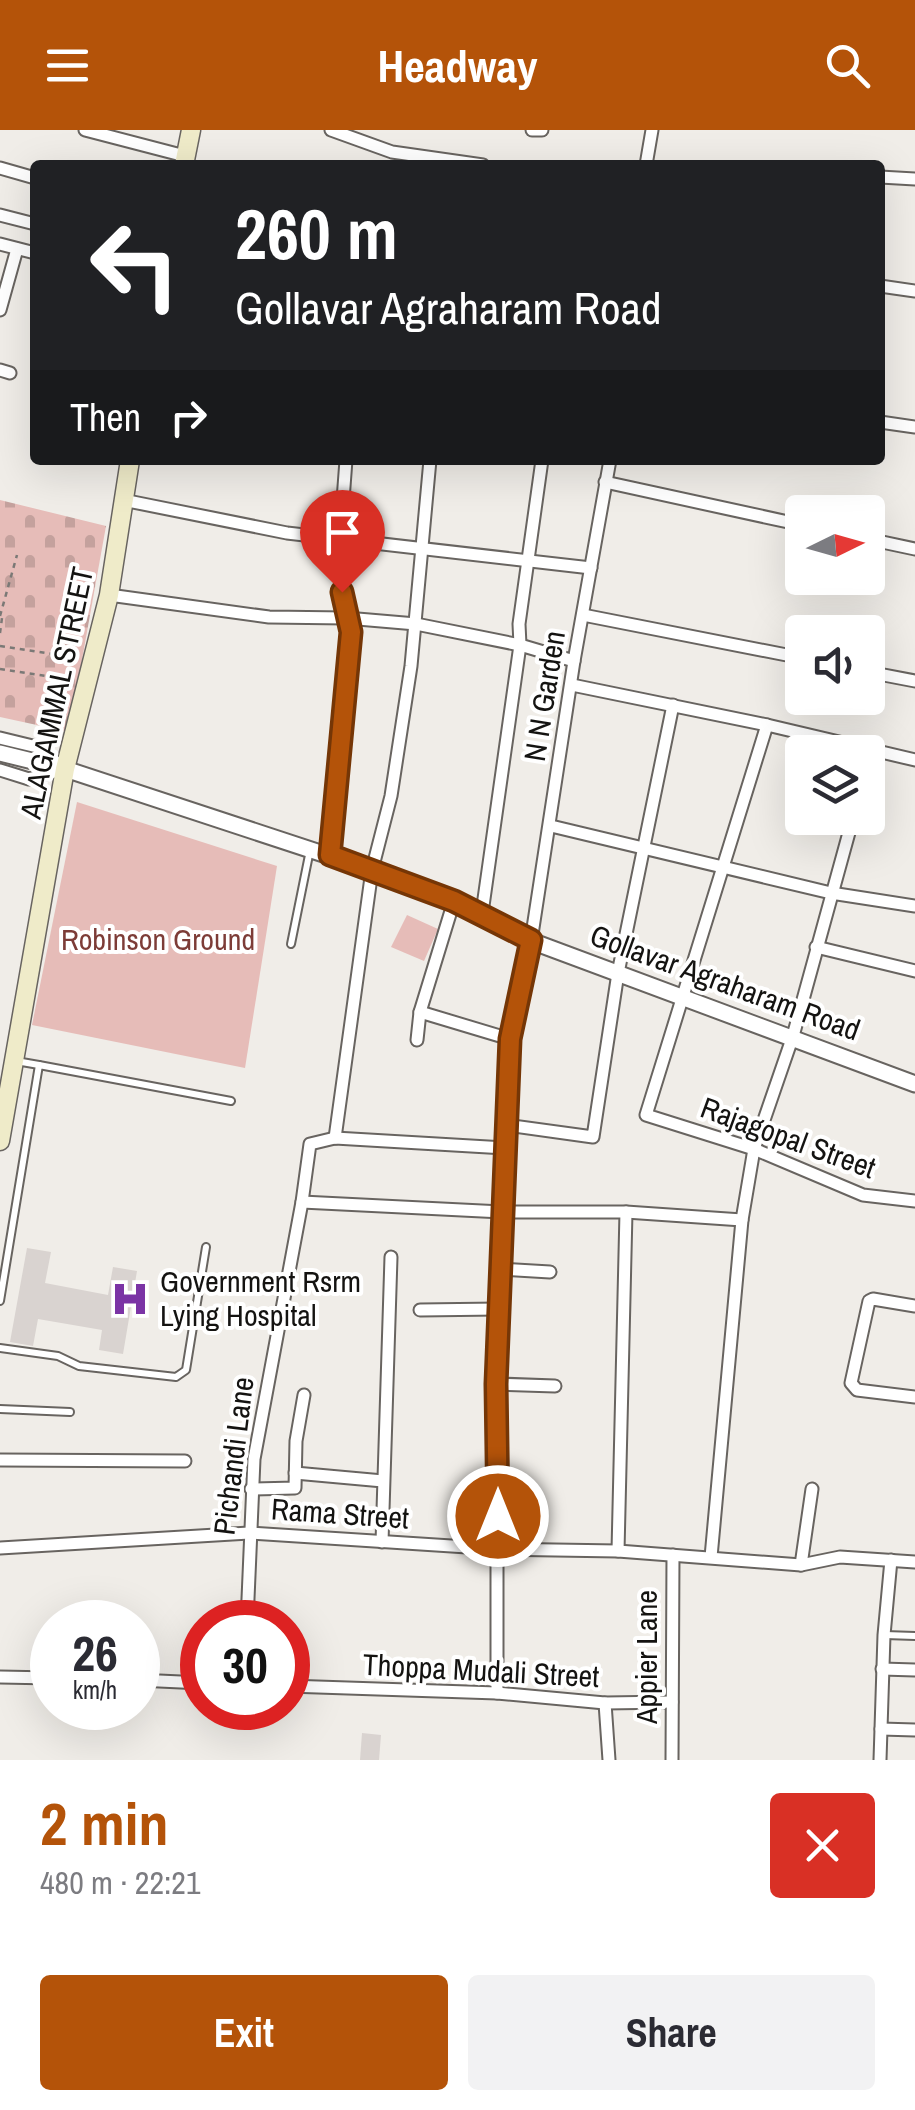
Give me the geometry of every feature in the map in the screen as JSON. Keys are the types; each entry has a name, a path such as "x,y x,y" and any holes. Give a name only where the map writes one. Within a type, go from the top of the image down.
{"main road":[{"path":"184,160 190,130"},
{"name":"ALAGAMMAL STREET","path":"0,1141 65,769 109,595 129,465"}],"street":[{"path":"86,130 184,160"},
{"path":"532,130 542,130"},
{"path":"647,160 652,130"},
{"path":"336,131 390,159"},
{"path":"0,168 30,177"},
{"path":"885,177 915,179"},
{"path":"0,215 30,223"},
{"path":"0,244 30,252"},
{"path":"0,310 4,284 17,249"},
{"path":"885,287 915,291"},
{"path":"885,423 915,427"},
{"path":"330,855 351,632 338,567 346,465"},
{"path":"429,465 416,624 391,796 372,870 334,1138 505,1148"},
{"path":"482,914 541,465"},
{"name":"N N Garden","path":"497,1694 496,1384 510,1039 551,826 574,660 609,465"},
{"path":"605,482 785,521"},
{"path":"123,500 287,532 591,568"},
{"path":"885,543 915,549"},
{"path":"109,595 269,617 416,624 574,660"},
{"path":"583,615 785,655"},
{"path":"885,676 915,682"},
{"path":"572,686 809,735"},
{"path":"506,1126 594,1137 618,973 674,705"},
{"path":"682,996 766,724"},
{"path":"0,738 36,746 65,769"},
{"name":"Gollavar Agraharam Road","path":"0,753 65,769 372,870 454,901 531,940 915,1084"},
{"path":"885,754 915,760"},
{"path":"0,770 29,779 65,769"},
{"path":"551,826 646,846 721,868 915,906"},
{"path":"712,1557 742,1220 754,1148 793,1036 848,835"},
{"path":"416,1040 420,1012 454,901"},
{"path":"816,947 915,971"},
{"name":"Rajagopal Street","path":"682,996 646,1115 754,1148 863,1195 915,1201"},
{"path":"420,1012 510,1039"},
{"name":"Pichandi Lane","path":"247,1600 251,1489 310,1144 334,1138"},
{"path":"302,1202 502,1212 626,1212 742,1220"},
{"path":"618,1551 626,1212"},
{"path":"382,1542 391,1257"},
{"path":"501,1270 550,1272"},
{"path":"915,1306 874,1299 869,1302 851,1383 857,1390 914,1397 915,1383"},
{"path":"420,1310 498,1310"},
{"path":"496,1384 554,1386"},
{"path":"251,1489 295,1488 304,1396"},
{"path":"0,1460 185,1461"},
{"path":"295,1473 383,1481"},
{"path":"801,1565 812,1489"},
{"name":"Rama Street","path":"0,1548 249,1532 498,1549 673,1554 801,1565 840,1557 915,1562"},
{"name":"Appier Lane","path":"672,1760 673,1554"},
{"path":"880,1760 884,1634 892,1560"},
{"path":"882,1670 915,1670"},
{"path":"0,1676 30,1677"},
{"name":"Thoppa Mudali Street","path":"310,1687 497,1694 605,1703 672,1702"},
{"path":"605,1703 609,1760"},
{"path":"880,1728 915,1730"}],"lane":[{"path":"291,944 310,849"},
{"path":"0,1300 39,1065"},
{"path":"13,1068 39,1065 230,1102"},
{"path":"0,1348 58,1356 79,1366 176,1378 186,1370 206,1247"},
{"path":"0,1409 70,1412"},
{"path":"884,1634 915,1636"}],"path":[{"path":"0,633 16,555"},
{"path":"0,646 92,660"},
{"path":"0,668 86,683"}],"green space":[{"path":"0,500 106,526 69,732 0,717"},
{"name":"Robinson Ground","path":"77,802 277,866 245,1068 32,1025"},
{"path":"407,915 438,929 424,961 391,947"}],"building":[{"path":"27,1248 51,1252 45,1283 108,1295 113,1267 137,1271 123,1354 99,1350 102,1330 38,1319 33,1346 10,1342"},
{"path":"362,1733 381,1735 379,1760 360,1760"}],"place":[{"name":"Government Rsrm Lying Hospital","path":"130,1299"}],"route":[{"path":"342,592 351,632 330,855 454,901 531,940 510,1039 496,1384 498,1516"}]}
